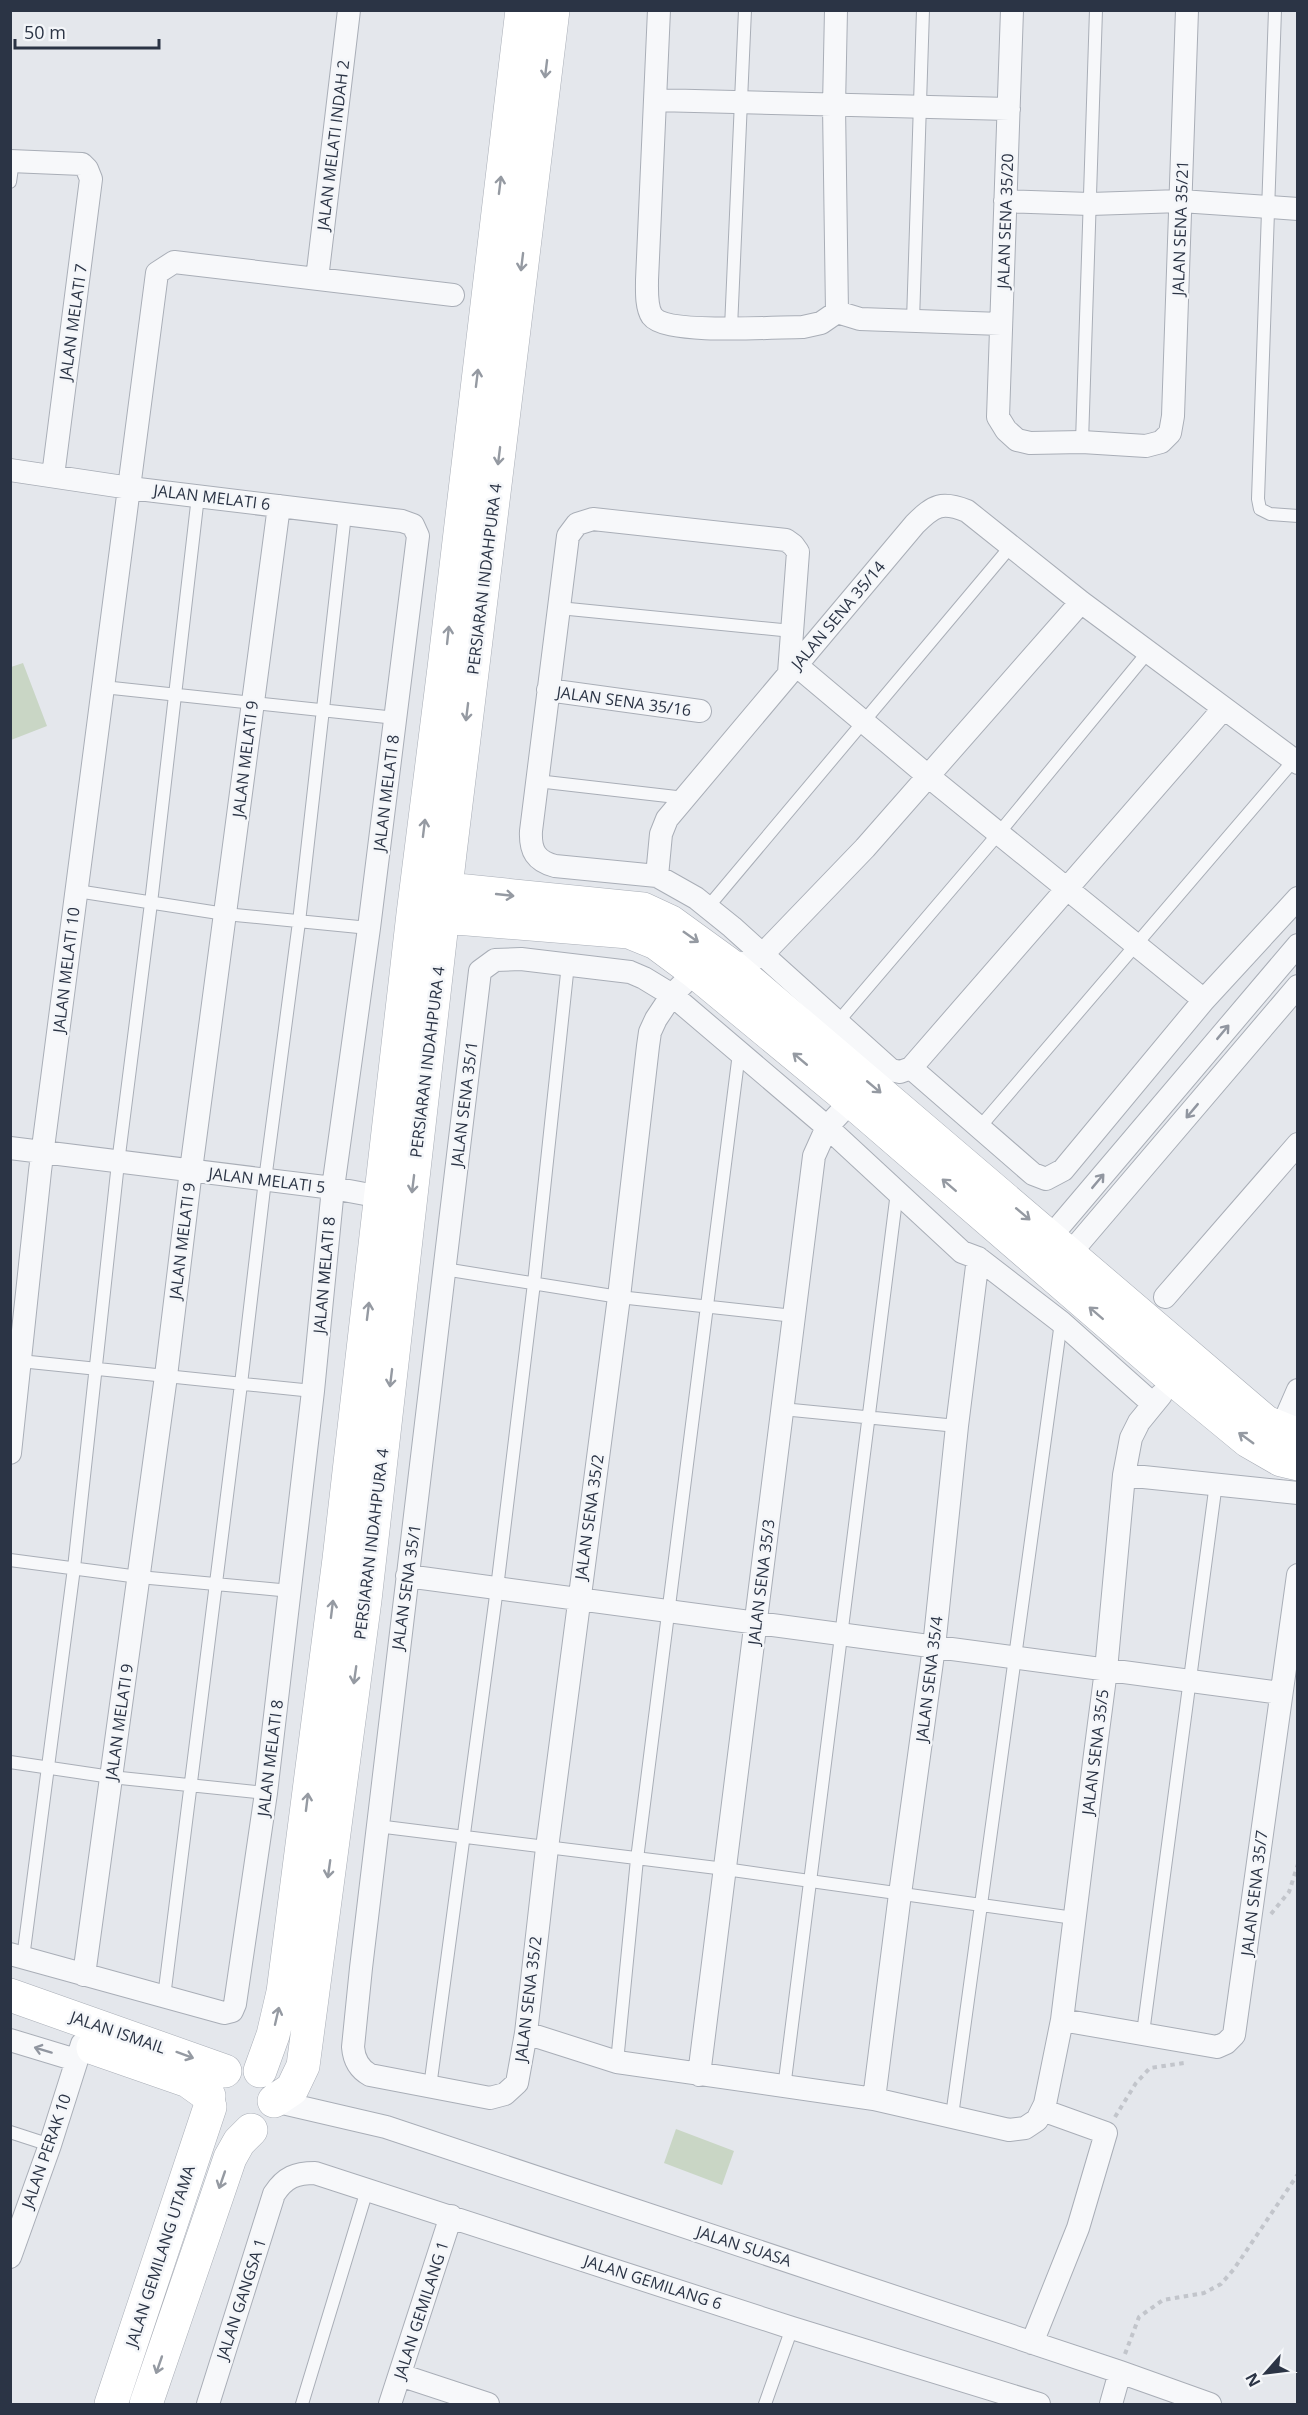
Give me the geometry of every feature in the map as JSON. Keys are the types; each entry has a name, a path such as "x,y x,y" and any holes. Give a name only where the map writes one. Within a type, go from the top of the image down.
{"street":[{"name":"JALAN MELATI INDAH 2","path":"317,279 349,10"},
{"name":"PERSIARAN INDAHPURA 4","path":"260,2072 270,2045 283,1992 339,1559 413,914 444,668 509,102 522,10"},
{"name":"PERSIARAN INDAHPURA 4","path":"274,2101 292,2089 303,2066 365,1600 445,903 553,10"},
{"path":"659,10 647,279 648,300 652,316 665,325 686,328 802,327 820,323 837,312 860,319 1001,324"},
{"path":"836,10 834,106 837,312"},
{"name":"JALAN SENA 35/20","path":"1012,10 998,417 1006,430 1017,440 1030,443 1082,442"},
{"name":"JALAN SENA 35/21","path":"1082,442 1146,446 1161,442 1170,433 1173,416 1187,10"},
{"path":"655,100 1009,109"},
{"name":"JALAN MELATI 7","path":"11,168 71,162 82,164 91,179 53,476"},
{"path":"1005,201 1090,204 1181,201 1298,209"},
{"name":"JALAN MELATI 10","path":"10,1453 42,1153 157,273 174,262 453,295"},
{"name":"JALAN MELATI 6","path":"10,470 130,488 402,521 413,525"},
{"name":"JALAN SENA 35/14","path":"657,876 661,834 667,819 915,524 926,512 939,505 953,506 967,511 1081,602 1295,762"},
{"name":"JALAN MELATI 9","path":"84,1975 166,1376 279,506"},
{"path":"1204,1000 863,721 792,669 792,631 798,552 794,544 786,540 593,519 577,524 568,536 530,843 534,856 542,863 555,866 657,876 708,907 747,962 1051,1256 1174,1380 1248,1441 1281,1460 1298,1464"},
{"name":"JALAN MELATI 8","path":"164,1997 218,2012 232,2011 235,2004 266,1792 291,1591 333,1188 418,549 418,536 413,525"},
{"path":"695,972 747,962 865,848 1081,602"},
{"name":"JALAN SENA 35/16","path":"548,690 700,711"},
{"path":"445,903 643,909 747,962 837,1023 891,1070 900,1072 911,1068 1224,708"},
{"path":"911,1068 1033,1174 1046,1179 1063,1170 1204,1000 1298,898"},
{"path":"445,903 629,932 656,943 695,972 851,1101 1266,1422 1289,1432 1298,1390"},
{"path":"1051,1256 1298,945"},
{"name":"JALAN SENA 35/1","path":"490,2098 370,2075 364,2072 354,2057 352,2048 480,971 495,960 520,959 568,964"},
{"path":"568,964 630,972 672,995 827,1127 962,1252 978,1258 1061,1322 1153,1404"},
{"name":"JALAN SENA 35/2","path":"490,2098 505,2094 517,2083 526,2033 547,1848 619,1297 650,1032 672,995 695,972"},
{"path":"1051,1256 1298,986"},
{"name":"JALAN SENA 35/3","path":"699,2075 814,1156 827,1127 851,1101"},
{"path":"1165,1297 1298,1144"},
{"name":"JALAN MELATI 5","path":"10,1148 333,1188 381,1197"},
{"name":"JALAN SENA 35/4","path":"874,2100 934,1647 957,1426 978,1258"},
{"name":"JALAN SENA 35/5","path":"1042,2110 1062,2020 1106,1670 1124,1475 1131,1438 1139,1422 1174,1380"},
{"path":"1124,1475 1298,1493"},
{"name":"JALAN SENA 35/7","path":"1062,2020 1217,2047 1226,2043 1234,2034 1237,2026 1298,1575"},
{"path":"407,1576 1281,1693"},
{"path":"17,1956 164,1997"},
{"name":"JALAN ISMAIL","path":"10,1995 215,2091"},
{"name":"JALAN ISMAIL","path":"10,2019 79,2052 188,2080 215,2091"},
{"path":"526,2033 617,2062 874,2100 1009,2130 1025,2128 1037,2120 1042,2110 1106,2133 1078,2228 1032,2343"},
{"path":"10,2040 79,2052"},
{"name":"JALAN PERAK 10","path":"10,2257 15,2230 50,2145 79,2052"},
{"path":"242,2066 260,2072 272,2085 274,2101 267,2119 251,2130 232,2130 218,2121 215,2091 242,2066"},
{"name":"JALAN GEMILANG UTAMA","path":"111,2404 215,2091"},
{"name":"JALAN SUASA","path":"274,2101 386,2127 1210,2404"},
{"name":"JALAN GEMILANG UTAMA","path":"146,2404 230,2158 239,2142 251,2130"},
{"name":"JALAN GEMILANG 6","path":"274,2194 280,2184 291,2176 315,2173 792,2328 1039,2404"},
{"name":"JALAN GANGSA 1","path":"208,2404 274,2194"},
{"name":"JALAN GEMILANG 1","path":"390,2404 452,2216"},
{"path":"1111,2404 1120,2372"},
{"path":"400,2374 488,2404"}],"lane":[{"path":"732,328 745,10"},
{"path":"913,321 923,10"},
{"path":"1082,442 1096,10"},
{"path":"1275,10 1258,499 1260,509 1270,514 1298,516"},
{"path":"17,1956 47,1767 74,1568 118,1162 152,903 198,496"},
{"path":"164,1997 299,922 345,514"},
{"path":"708,907 1011,546"},
{"path":"559,608 792,631"},
{"path":"837,1023 999,833 1148,652"},
{"path":"103,687 396,718"},
{"path":"979,1128 1295,762"},
{"path":"537,780 685,798"},
{"path":"77,891 225,914 369,928"},
{"path":"430,2087 497,1588 534,1283 568,964"},
{"path":"617,2062 636,1859 739,1053"},
{"path":"784,2088 897,1192"},
{"path":"444,1269 619,1297 794,1316"},
{"path":"952,2116 1061,1322"},
{"path":"20,1361 313,1391"},
{"path":"782,1409 957,1426"},
{"path":"1143,2033 1216,1483"},
{"path":"10,1560 291,1591"},
{"path":"10,1762 111,1777 266,1792"},
{"path":"377,1826 725,1869 1074,1918"},
{"path":"10,2132 50,2145"},
{"path":"302,2404 367,2190"},
{"path":"765,2404 792,2328"}],"path":[{"path":"1268,1916 1288,1892 1298,1864"},
{"path":"1120,2372 1127,2344 1139,2317 1163,2300 1204,2293 1221,2284 1234,2269 1298,2174"}],"green space":[{"path":"23,663 47,726 11,740 11,667"},
{"path":"676,2129 734,2151 722,2185 664,2163"}]}
